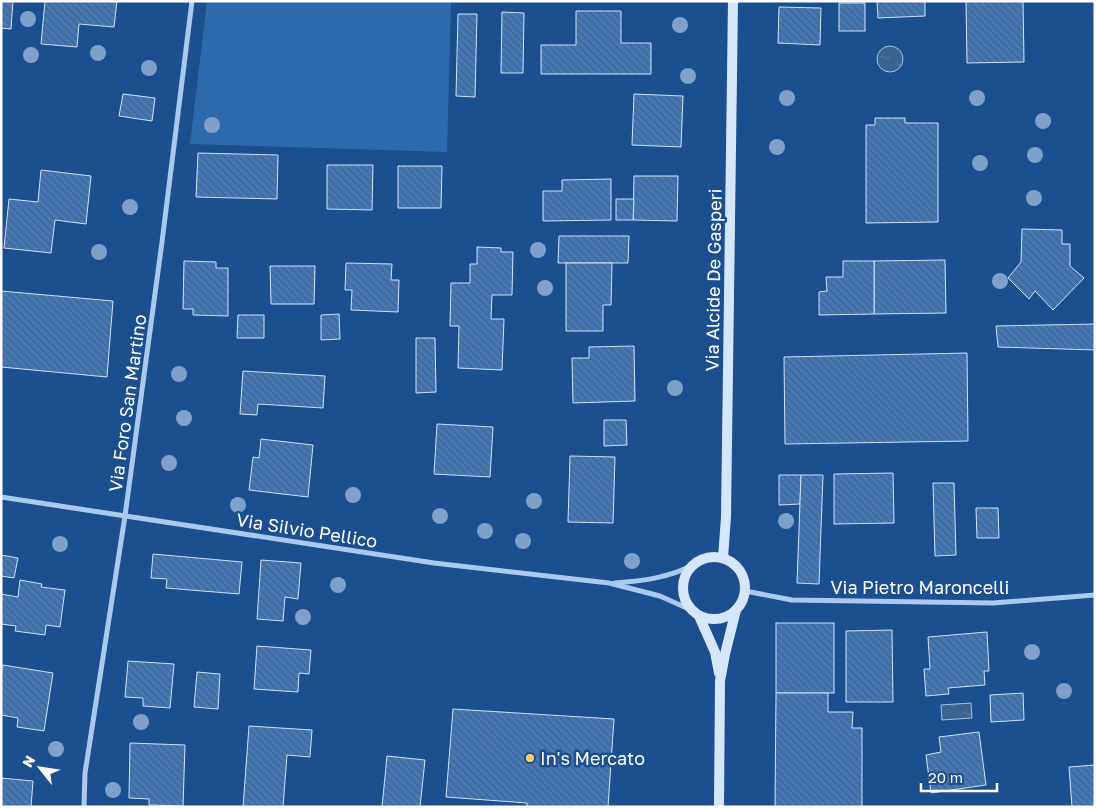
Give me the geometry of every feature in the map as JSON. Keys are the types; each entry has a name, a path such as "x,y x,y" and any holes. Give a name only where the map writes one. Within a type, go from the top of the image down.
{"main road":[{"name":"Via Alcide De Gasperi","path":"723,558 726,517 733,1"},
{"path":"719,807 720,681 736,610 742,601 745,591 744,580 740,571 723,558 712,557 693,565 683,582 682,592 685,602 695,613 715,652 720,681"},
{"path":"695,613 708,619 718,619 736,610"}],"street":[{"name":"Via Foro San Martino","path":"84,807 85,773 125,516 161,251 192,1"},
{"name":"Via Silvio Pellico","path":"1,497 434,563 610,583 660,596 695,613"},
{"name":"Via Silvio Pellico","path":"610,583 661,577 693,565"},
{"name":"Via Pietro Maroncelli","path":"745,591 792,600 992,603 1095,595"}],"shaded area":[{"path":"207,1 451,1 447,152 190,144"}],"water":[{"path":"890,46 899,50 903,59 899,68 890,72 881,68 877,59 881,50"},
{"path":"971,703 972,718 942,720 941,705"}],"building":[{"path":"1,1 13,1 11,29 1,28"},
{"path":"45,1 117,1 114,27 79,24 77,47 41,44"},
{"path":"877,1 925,1 925,16 878,18"},
{"path":"966,1 1023,1 1024,62 967,63"},
{"path":"839,3 865,3 865,31 839,31"},
{"path":"779,7 821,8 820,45 778,43"},
{"path":"576,11 621,11 621,43 651,43 651,74 541,74 541,45 576,45"},
{"path":"502,12 524,13 523,73 501,73"},
{"path":"458,14 477,14 475,97 456,96"},
{"path":"123,94 155,98 152,121 119,116"},
{"path":"634,94 683,96 681,147 632,145"},
{"path":"875,118 905,118 905,123 938,123 938,222 866,223 866,125 875,125"},
{"path":"198,153 278,155 277,199 196,197"},
{"path":"327,165 373,165 372,210 327,209"},
{"path":"398,166 442,166 441,208 398,208"},
{"path":"41,170 91,176 86,224 55,220 51,253 4,248 9,199 38,202"},
{"path":"634,176 678,176 677,221 633,220"},
{"path":"611,179 611,220 543,221 543,191 562,191 562,180"},
{"path":"616,199 634,199 633,220 616,220"},
{"path":"1022,229 1062,230 1062,244 1070,244 1070,266 1084,278 1053,310 1035,291 1029,299 1008,278 1021,262"},
{"path":"559,236 629,236 628,263 558,263"},
{"path":"477,247 501,248 501,252 513,252 512,295 492,295 491,319 504,319 502,370 458,368 459,326 450,326 451,283 470,283 470,264 477,264"},
{"path":"945,260 946,313 874,314 874,261"},
{"path":"184,261 216,262 216,268 228,268 228,316 193,315 193,309 183,309"},
{"path":"843,261 874,261 874,314 819,315 819,292 827,291 826,277 843,277"},
{"path":"346,263 392,264 391,280 399,280 398,312 351,310 352,290 345,290"},
{"path":"566,263 612,263 611,305 603,305 603,331 566,331"},
{"path":"270,266 315,266 314,304 271,304"},
{"path":"1,291 113,301 107,377 1,367"},
{"path":"339,314 340,339 321,340 321,315"},
{"path":"238,315 264,315 264,338 237,338"},
{"path":"1095,324 1095,350 998,347 996,326"},
{"path":"416,338 435,338 436,392 416,393"},
{"path":"634,346 635,401 573,403 572,358 589,358 589,347"},
{"path":"967,353 968,441 785,444 784,357"},
{"path":"243,371 325,376 323,408 258,404 257,415 240,414"},
{"path":"604,420 626,420 627,445 604,446"},
{"path":"437,424 493,427 490,477 434,474"},
{"path":"261,439 313,445 308,497 249,490 253,457 259,458"},
{"path":"570,456 615,457 613,523 568,522"},
{"path":"893,473 894,523 834,524 834,474"},
{"path":"779,475 801,475 800,504 779,505"},
{"path":"801,475 823,475 819,584 797,583"},
{"path":"933,483 954,483 956,555 935,556"},
{"path":"976,508 998,508 999,538 977,538"},
{"path":"153,554 242,562 239,594 166,588 167,579 151,578"},
{"path":"1,555 18,558 14,578 1,576"},
{"path":"261,560 301,563 298,599 285,597 283,621 257,619"},
{"path":"20,580 42,584 41,587 65,590 60,627 46,625 45,635 15,631 16,626 1,624 1,594 18,597"},
{"path":"776,623 834,623 834,693 776,693"},
{"path":"892,630 893,702 846,702 846,631"},
{"path":"987,632 989,671 984,671 985,685 948,688 949,694 926,696 924,669 930,669 928,637"},
{"path":"257,646 311,650 309,674 299,673 298,692 254,689"},
{"path":"128,661 174,664 170,708 143,706 143,698 125,697"},
{"path":"3,665 53,673 44,731 17,727 18,718 1,715 1,676"},
{"path":"197,672 220,674 218,709 194,707"},
{"path":"776,693 828,693 828,712 853,712 852,728 862,728 862,807 775,807"},
{"path":"1023,693 1024,720 991,722 990,695"},
{"name":"In's Mercato","path":"453,709 614,719 608,807 527,807 527,803 446,797"},
{"path":"249,726 312,730 310,757 287,755 283,807 243,807"},
{"path":"979,732 986,785 931,793 926,755 941,752 939,737"},
{"path":"130,743 185,745 183,806 149,805 149,799 129,798"},
{"path":"387,756 425,760 420,807 382,807"},
{"path":"1095,765 1095,807 1072,807 1069,767"},
{"path":"1,778 33,781 31,807 1,807"}],"place":[{"name":"In's Mercato","path":"530,758"}]}
